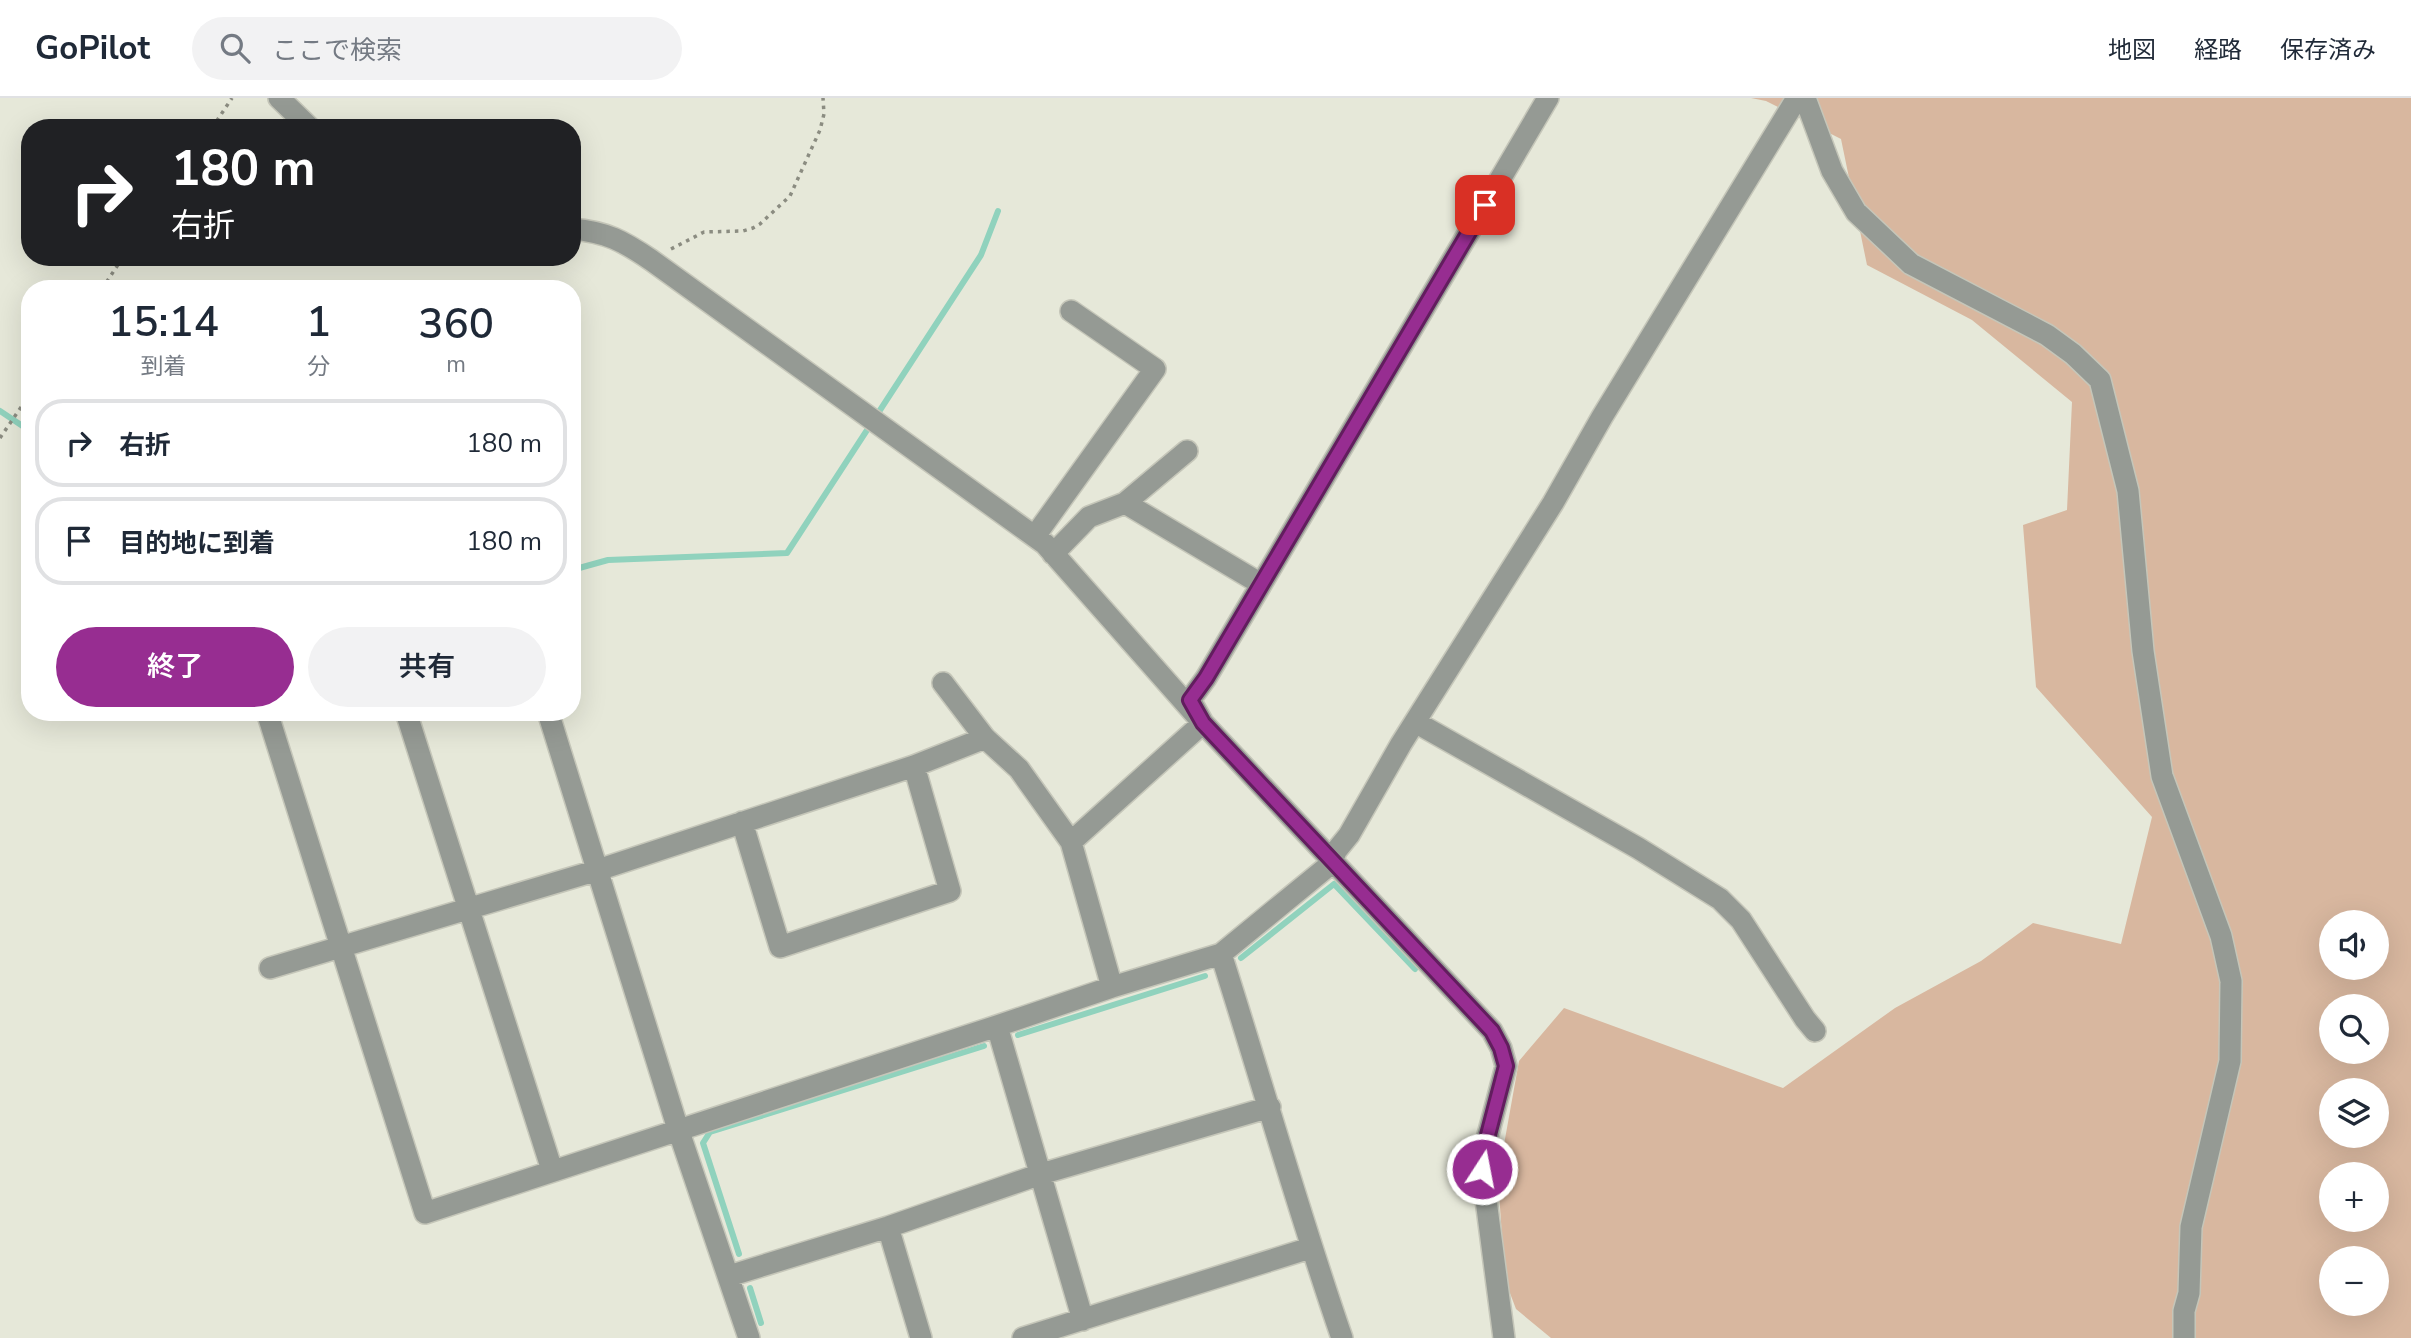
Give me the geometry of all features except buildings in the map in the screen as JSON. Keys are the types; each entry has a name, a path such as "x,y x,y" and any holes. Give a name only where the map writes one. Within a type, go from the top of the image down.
{"street":[{"path":"279,98 301,119"},
{"path":"1203,723 1190,700 1206,678 1548,98"},
{"path":"270,721 425,1213 1112,987 1221,954 1332,863 1336,851 1349,835 1466,639 1553,503 1602,417 1797,98"},
{"path":"1805,98 1832,171 1856,212 1911,264 2047,335 2073,354 2100,380 2128,491 2143,651 2162,776 2221,936 2231,981 2230,1061 2191,1227 2189,1293 2184,1311 2183,1338"},
{"path":"581,230 618,238 651,260 1035,536 1332,863 1492,1031 1506,1066 1483,1154 1482,1169 1504,1338"},
{"path":"1035,536 1156,369 1070,311"},
{"path":"1053,554 1089,517 1125,503 1187,451"},
{"path":"1125,503 1261,584"},
{"path":"943,683 985,738 1019,769 1071,842 1112,987"},
{"path":"409,721 552,1170"},
{"path":"551,721 678,1129 748,1338"},
{"path":"1071,842 1203,723"},
{"path":"1417,723 1638,848 1720,899 1741,920 1815,1031"},
{"path":"270,968 598,870 914,766 985,738"},
{"path":"741,822 780,947 950,891 914,766"},
{"path":"1221,954 1270,1107 1310,1248 1342,1338"},
{"path":"997,1027 1083,1320"},
{"path":"729,1276 888,1227 1041,1174 1270,1107"},
{"path":"888,1227 920,1338"},
{"path":"1023,1338 1310,1248"}],"path":[{"path":"218,119 232,98"},
{"path":"651,260 704,232 743,231 760,224 790,196 820,130 824,114 823,98"},
{"path":"0,438 21,407"}],"shaded area":[{"path":"1751,98 2411,98 2411,1338 1551,1338 1516,1309 1505,1280 1498,1178 1519,1061 1564,1008 1783,1088 1895,1008 1981,961 2033,923 2121,944 2152,817 2036,687 2023,525 2067,510 2072,402 1972,320 1867,265 1841,139 1766,101"}],"waterway":[{"path":"581,568 608,560 787,553 981,255 998,211"},
{"path":"0,411 21,425"},
{"path":"1241,958 1334,884 1415,969"},
{"path":"1018,1035 1205,976"},
{"path":"739,1254 703,1143 710,1132 984,1046"},
{"path":"750,1288 761,1323"}],"route":[{"path":"1482,1169 1483,1154 1506,1066 1492,1031 1203,723 1190,700 1206,678 1485,205"}]}
